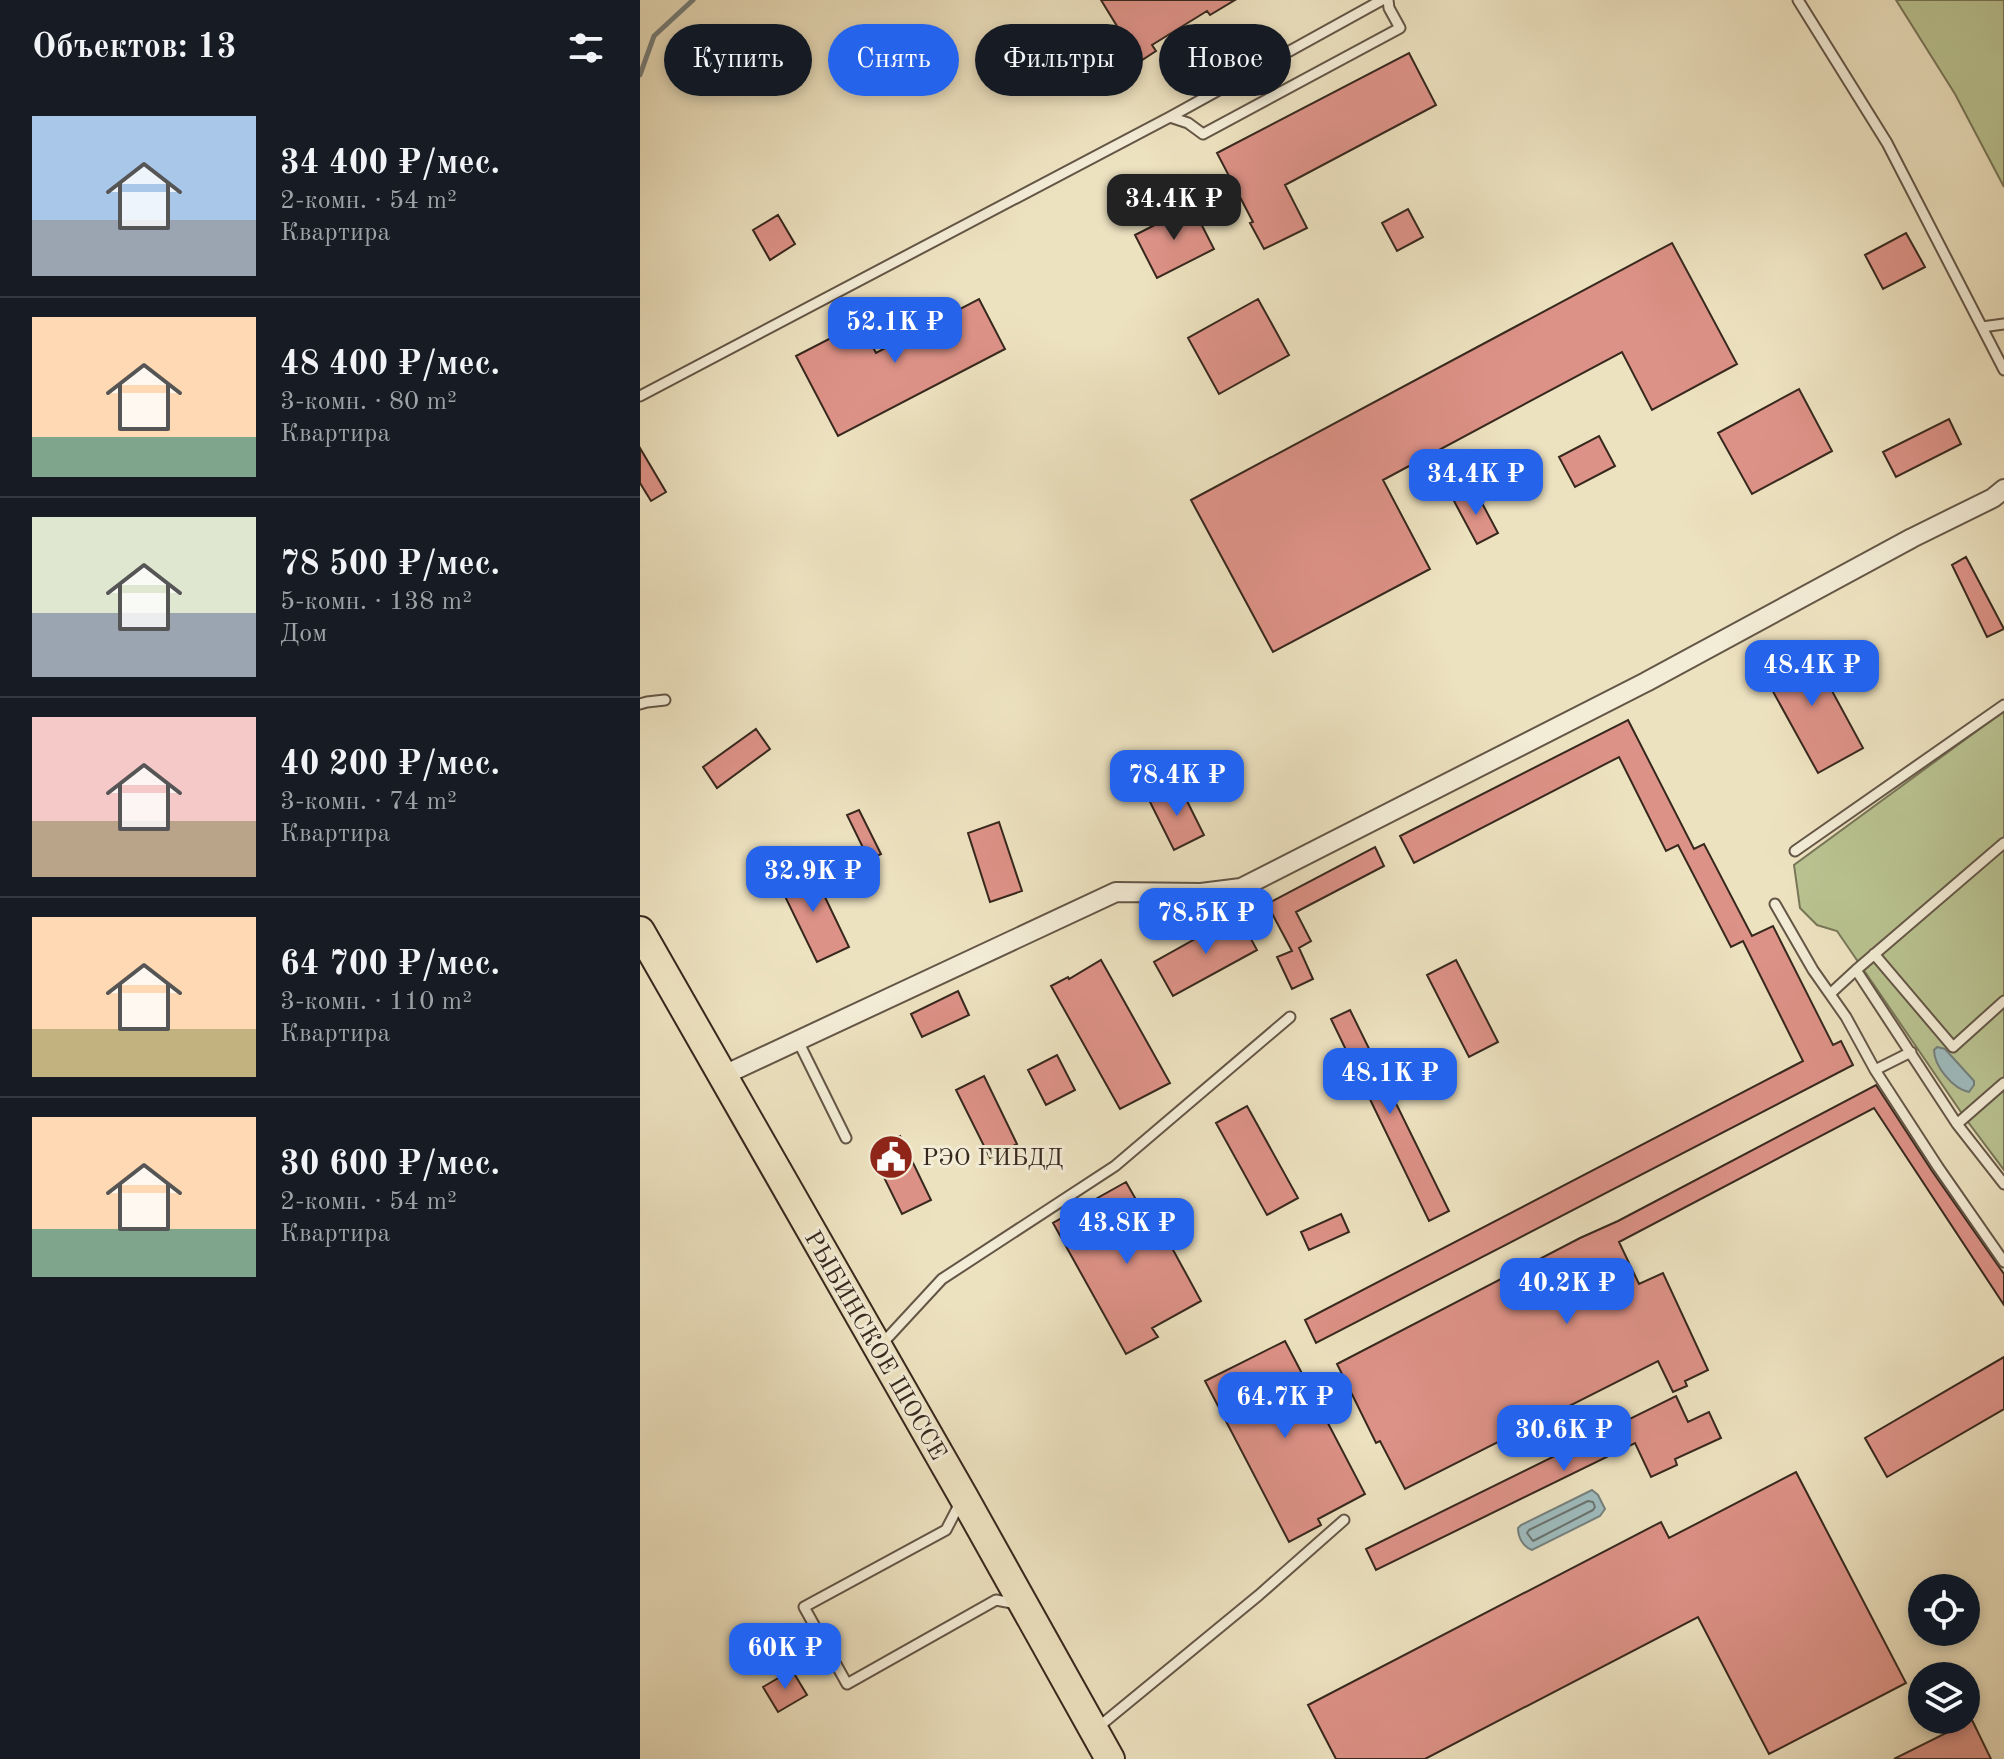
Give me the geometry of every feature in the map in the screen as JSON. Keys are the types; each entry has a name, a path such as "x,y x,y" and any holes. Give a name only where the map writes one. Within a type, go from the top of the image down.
{"main road":[{"name":"РЫБИНСКОЕ ШОССЕ","path":"640,931 963,1496 1100,1750"}],"street":[{"path":"722,1076 1116,892 1201,893 1241,888 1646,682 1912,538 1993,498 2004,489"}],"lane":[{"path":"640,396 1170,117 1382,0"},
{"path":"1170,117 1188,123 1203,134 1386,36 1400,28 1388,0"},
{"path":"1798,0 1887,143 2004,370"},
{"path":"1982,327 2004,324"},
{"path":"640,704 665,700"},
{"path":"1795,851 2004,705"},
{"path":"1830,994 2004,843"},
{"path":"1775,904 1813,970 1846,1017 1875,1070 2004,1262"},
{"path":"1874,954 1953,1047 2004,1001"},
{"path":"1856,970 1957,1124 2004,1184"},
{"path":"878,1348 942,1279 1115,1166 1290,1017"},
{"path":"797,1040 846,1138"},
{"path":"1875,1070 1911,1052"},
{"path":"1957,1124 2004,1083"},
{"path":"963,1496 946,1530 804,1607 847,1684 996,1600 1024,1605"},
{"path":"1100,1750 1259,1595 1344,1520"}],"green space":[{"path":"1896,0 2004,0 2004,187 1955,94"},
{"path":"2004,711 2004,1170 1837,931 1817,925 1800,908 1794,865"}],"water":[{"path":"1937,1047 1945,1049 1974,1081 1969,1092 1951,1082 1941,1070 1935,1056"},
{"path":"1592,1490 1605,1509 1600,1516 1532,1550 1524,1544 1518,1531 1521,1525"}],"building":[{"path":"1101,0 1235,0 1210,15 1207,11 1186,24 1159,24 1159,41 1152,45 1156,51 1143,59 1143,24 1116,24"},
{"path":"1409,53 1436,105 1285,185 1307,228 1264,249 1217,153"},
{"path":"1192,206 1214,249 1157,278 1135,235"},
{"path":"1408,209 1423,237 1397,251 1382,223"},
{"path":"778,215 795,244 770,260 753,230"},
{"path":"1906,233 1925,267 1883,289 1865,255"},
{"path":"1672,243 1737,364 1652,410 1622,352 1383,480 1430,569 1273,652 1191,500"},
{"path":"979,299 1005,349 838,436 796,356 860,323 876,353"},
{"path":"1258,299 1289,355 1219,394 1188,338"},
{"path":"1799,389 1832,451 1752,494 1718,433"},
{"path":"1949,419 1961,444 1896,477 1883,452"},
{"path":"1599,436 1615,466 1575,487 1559,457"},
{"path":"640,448 666,492 651,501 640,483"},
{"path":"1475,490 1498,533 1477,544 1454,501"},
{"path":"1966,557 2004,629 1987,637 1952,565"},
{"path":"1806,643 1863,748 1818,773 1760,668"},
{"path":"1628,720 1694,849 1704,844 1752,936 1773,926 1833,1045 1841,1041 1853,1065 1316,1343 1305,1320 1803,1061 1743,941 1731,947 1678,845 1666,851 1619,757 1414,863 1400,836"},
{"path":"756,729 770,749 717,788 703,767"},
{"path":"1180,787 1204,835 1174,850 1150,802"},
{"path":"859,810 881,854 869,860 847,815"},
{"path":"999,822 1022,891 990,902 968,833"},
{"path":"1375,847 1384,866 1296,912 1311,941 1299,948 1313,979 1292,989 1277,957 1292,951 1267,904"},
{"path":"810,866 849,947 817,962 778,882"},
{"path":"1238,915 1257,950 1173,996 1154,962"},
{"path":"1101,960 1170,1083 1120,1109 1051,986"},
{"path":"1456,960 1498,1042 1469,1057 1427,975"},
{"path":"958,991 969,1015 922,1037 911,1014"},
{"path":"1350,1010 1449,1211 1429,1221 1331,1019"},
{"path":"1057,1055 1075,1090 1046,1105 1028,1070"},
{"path":"984,1076 1017,1144 990,1158 956,1090"},
{"path":"1876,1085 2004,1274 2004,1305 1874,1108 1619,1242 1639,1284 1663,1273 1708,1370 1685,1381 1687,1386 1673,1392 1658,1361 1405,1489 1380,1441 1376,1443 1337,1364"},
{"path":"1247,1106 1298,1198 1267,1215 1216,1123"},
{"path":"900,1136 931,1200 902,1214 871,1151"},
{"path":"1126,1182 1147,1219 1154,1215 1201,1301 1152,1328 1158,1337 1126,1354 1053,1223"},
{"path":"1341,1214 1349,1232 1309,1250 1301,1232"},
{"path":"1285,1341 1365,1494 1318,1519 1321,1525 1289,1542 1205,1381"},
{"path":"2004,1357 2004,1409 1887,1477 1865,1438"},
{"path":"1676,1396 1688,1422 1709,1412 1721,1438 1675,1459 1677,1465 1651,1477 1635,1443 1376,1570 1366,1549"},
{"path":"1796,1472 1906,1683 1769,1754 1698,1617 1425,1759 1336,1759 1308,1705 1661,1522 1669,1538"},
{"path":"792,1670 807,1695 778,1712 763,1687"},
{"path":"1944,1734 1979,1734 1991,1759 1894,1759"}],"waterway":[{"path":"640,75 654,36 693,0"}],"place":[{"name":"РЭО ГИБДД","path":"891,1157"}]}
